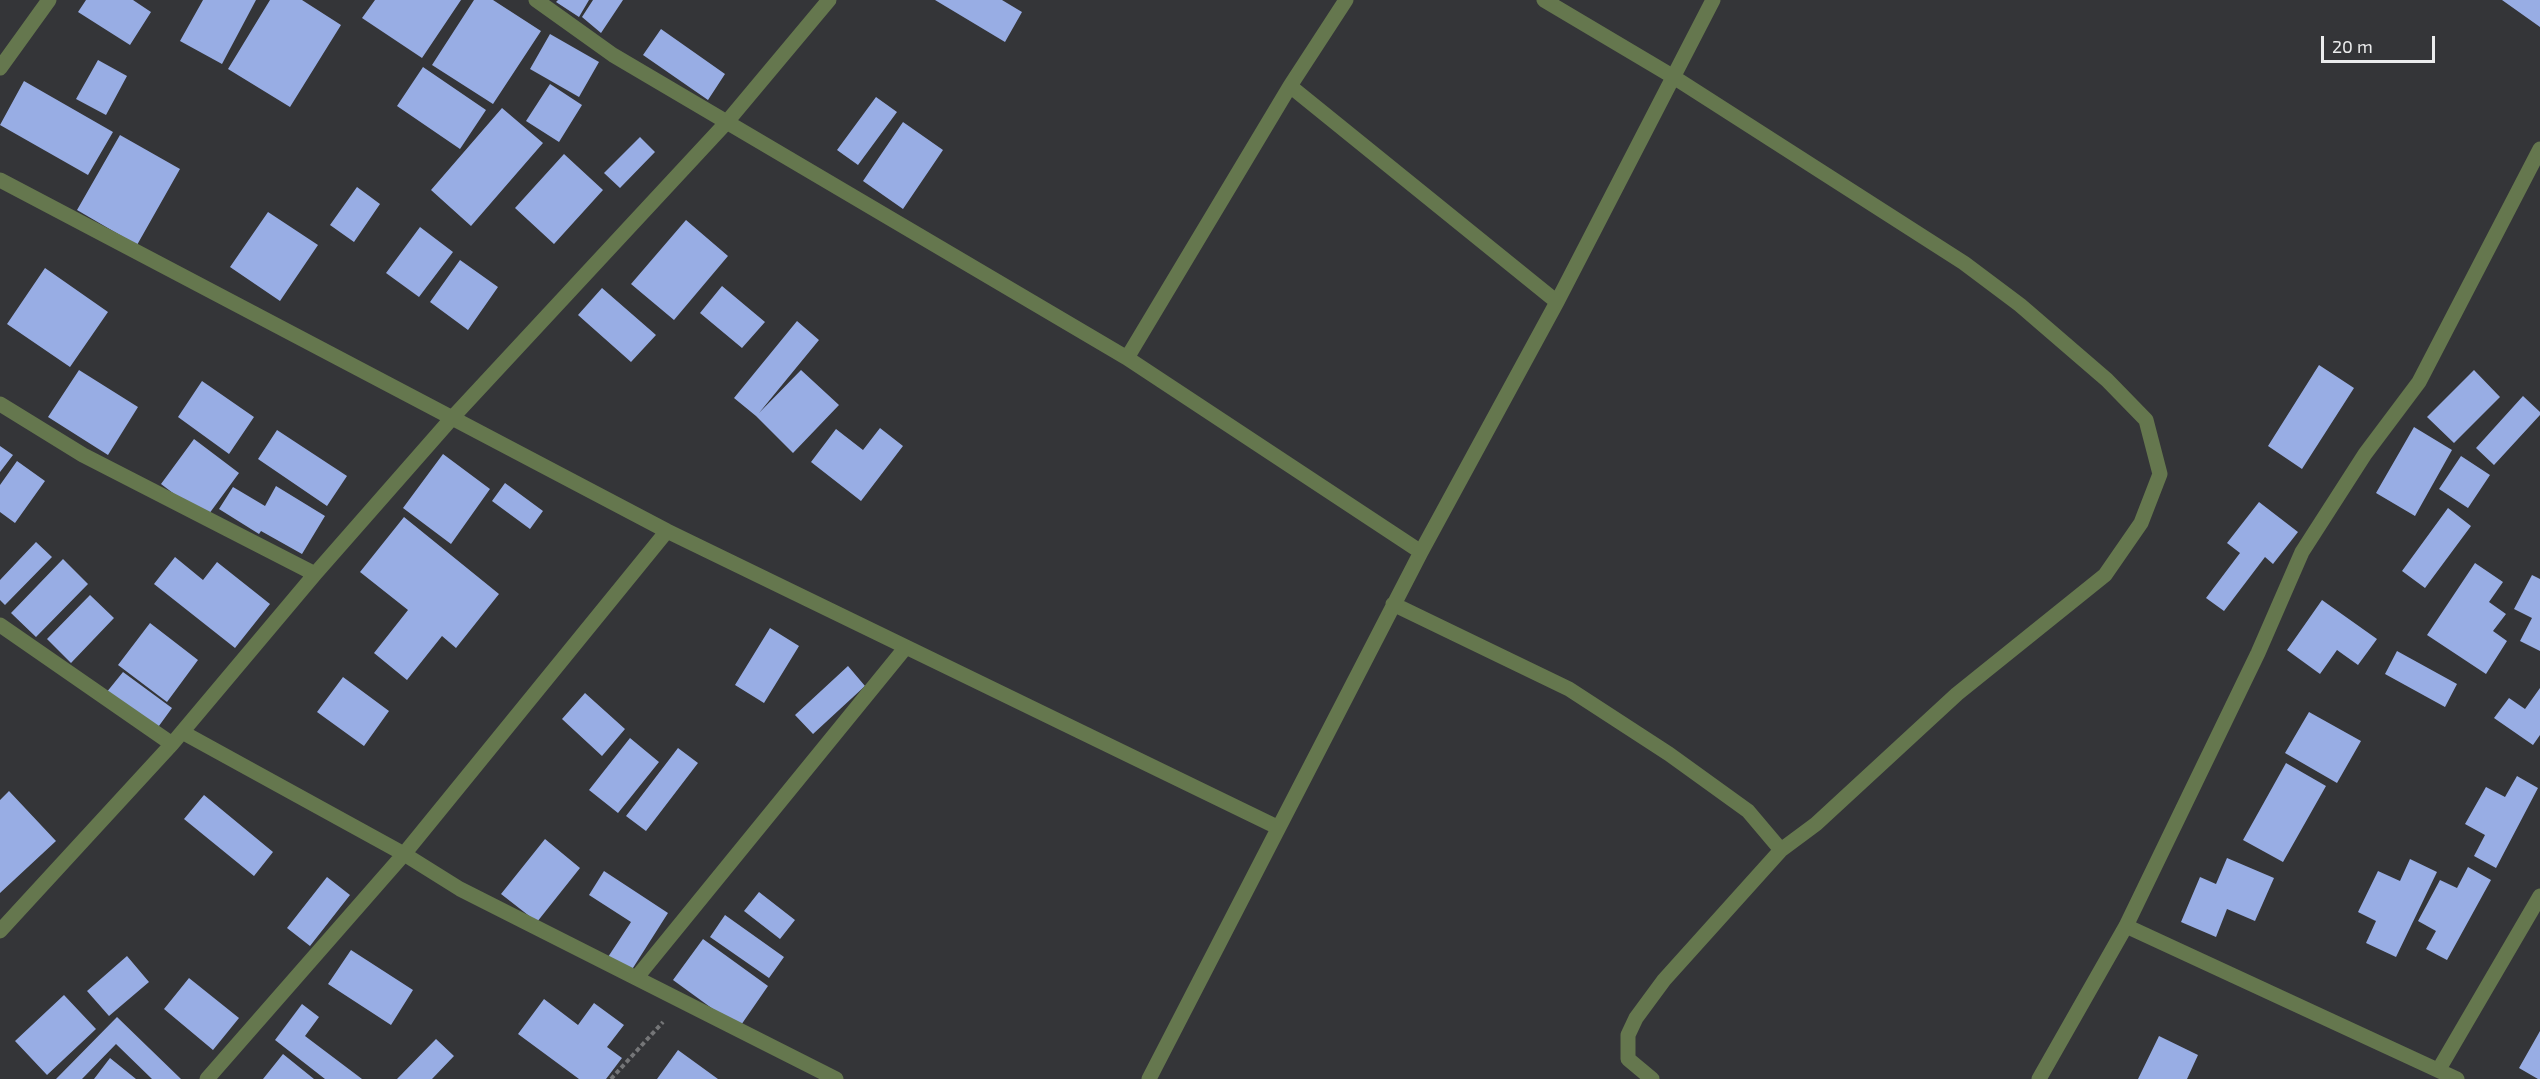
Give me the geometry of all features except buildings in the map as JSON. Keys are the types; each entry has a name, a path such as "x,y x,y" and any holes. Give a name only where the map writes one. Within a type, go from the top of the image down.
{"street":[{"path":"0,68 49,0"},
{"path":"536,0 613,55 1127,358 1421,552"},
{"path":"0,931 177,738 315,574 452,418 726,123 829,0"},
{"path":"1127,358 1290,86 1346,0"},
{"path":"1544,0 1672,76 1964,263 2020,305 2107,380 2146,420 2160,474 2141,523 2105,575 1957,694 1816,824 1781,850 1664,980 1636,1018 1628,1035 1628,1059 1652,1079"},
{"path":"1149,1079 1393,604 1557,302 1713,0"},
{"path":"1290,86 1557,302"},
{"path":"2039,1079 2126,927 2258,653 2302,552 2365,454 2419,382 2540,149"},
{"path":"0,180 667,531 1277,827"},
{"path":"0,404 83,455 315,574"},
{"path":"207,1079 405,854 667,531"},
{"path":"1393,604 1569,689 1669,754 1748,811 1781,850"},
{"path":"0,625 177,738 405,854 460,889 836,1079"},
{"path":"637,977 906,647"},
{"path":"2439,1070 2540,896"},
{"path":"2126,927 2457,1079"}],"path":[{"path":"611,1079 682,1002"}]}
